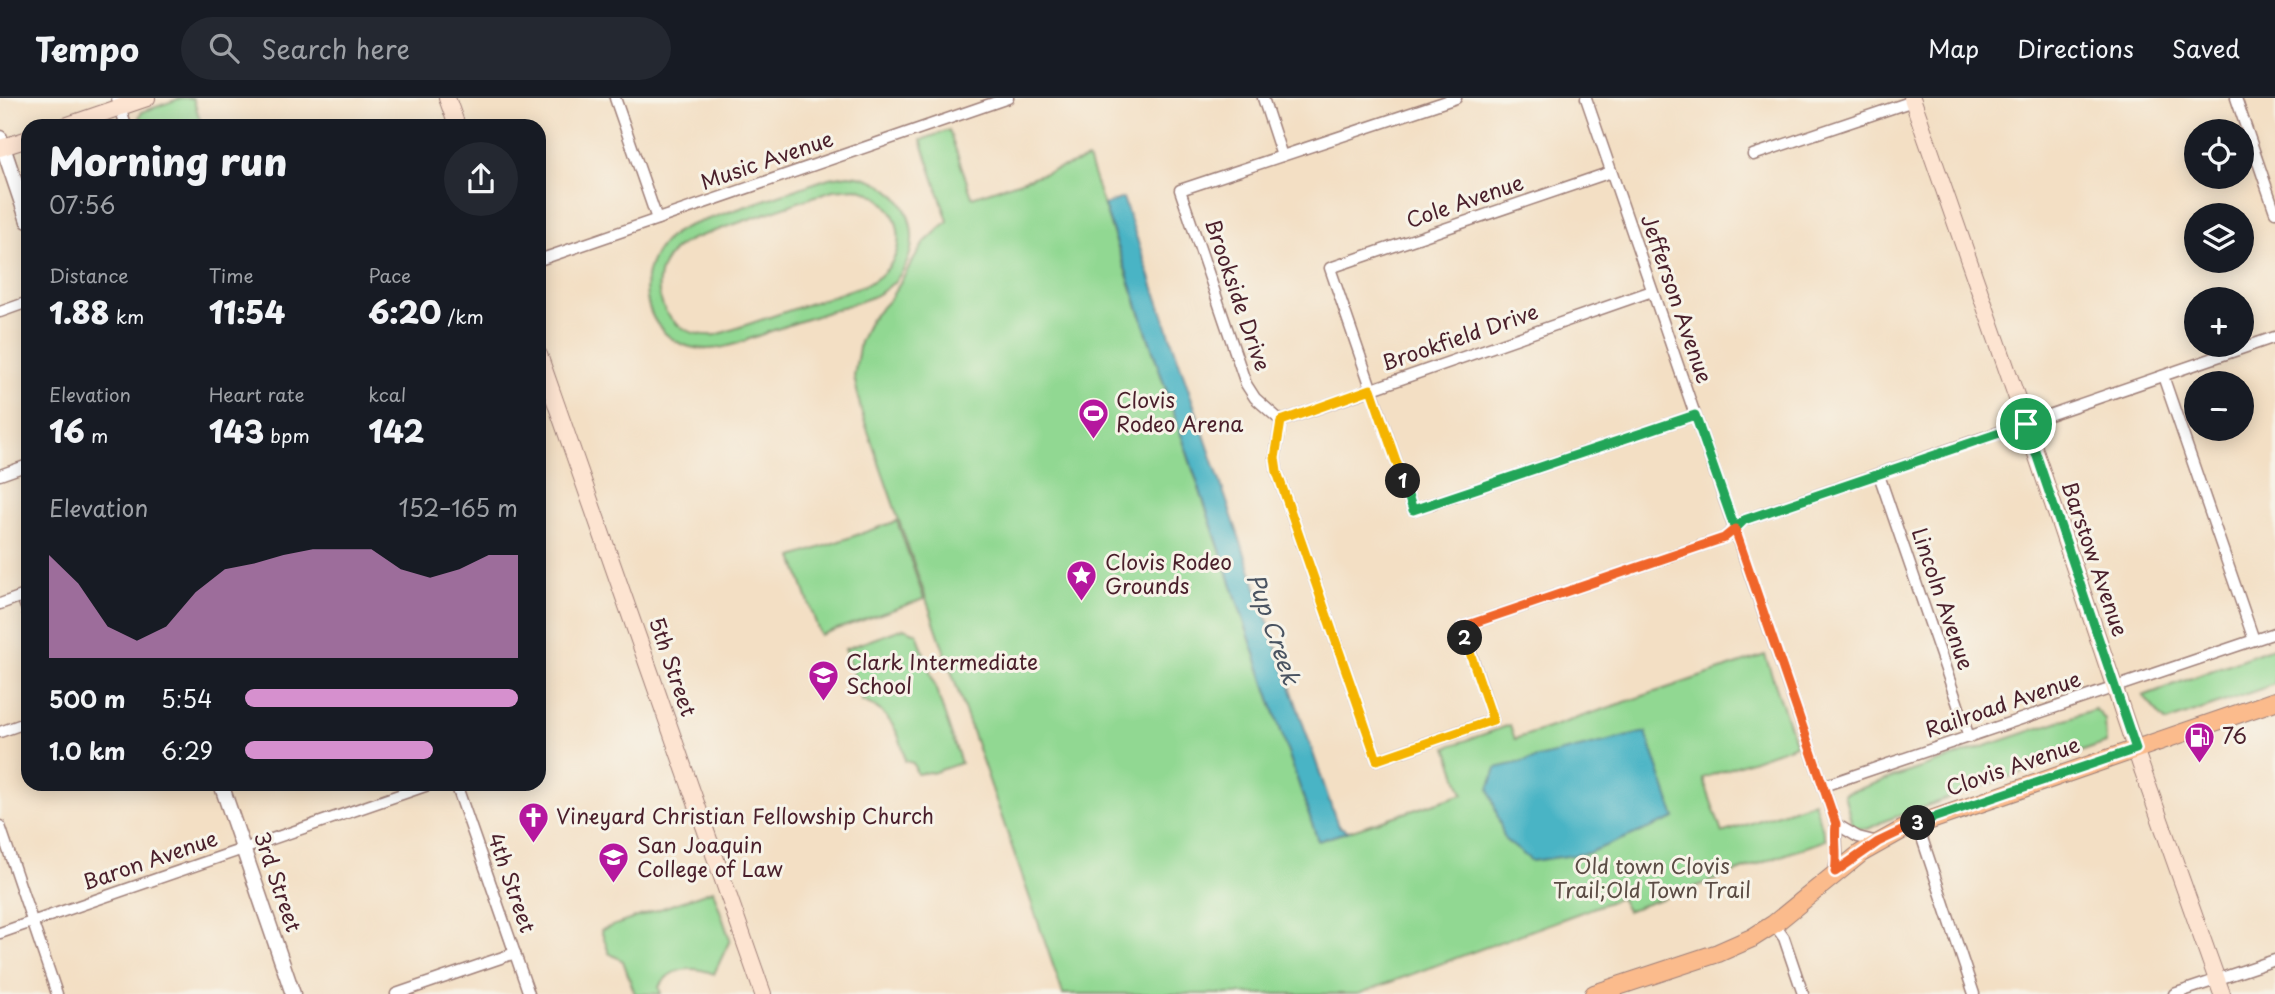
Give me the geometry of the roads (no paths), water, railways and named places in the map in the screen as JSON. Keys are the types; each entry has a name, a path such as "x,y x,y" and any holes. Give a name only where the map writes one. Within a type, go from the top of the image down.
{"main road":[{"path":"81,119 118,103 147,98"},
{"path":"447,98 454,119"},
{"name":"Barstow Avenue","path":"1913,99 2114,687 2220,987"},
{"path":"1,145 21,141"},
{"name":"5th Street","path":"546,375 763,994"},
{"name":"Clovis Avenue","path":"1594,994 1718,953 1752,938 1774,924 1835,872 1878,842 1917,823 2275,701"}],"street":[{"path":"615,98 657,219"},
{"name":"Music Avenue","path":"546,258 1008,98"},
{"path":"1263,98 1282,156 1456,98"},
{"name":"Jefferson Avenue","path":"1586,98 1836,824 1835,872"},
{"path":"2236,98 2275,212"},
{"path":"1753,155 1913,99"},
{"path":"1,145 21,201"},
{"name":"Brookside Drive","path":"1281,421 1255,398 1246,384 1180,190 1282,156"},
{"name":"Cole Avenue","path":"1371,389 1330,268 1611,172"},
{"name":"Brookfield Drive","path":"1281,421 1653,291"},
{"path":"0,312 21,304"},
{"path":"1281,421 1275,458 1277,472 1377,760 1493,720 1462,627 1724,538 1744,520 2275,337"},
{"path":"2163,376 2254,640"},
{"path":"1371,389 1413,510 1695,415"},
{"path":"0,475 21,468"},
{"name":"Lincoln Avenue","path":"1878,475 1969,737"},
{"path":"0,604 21,596"},
{"name":"Railroad Avenue","path":"1823,786 2275,633"},
{"path":"0,732 21,724"},
{"name":"3rd Street","path":"223,791 293,994"},
{"name":"Baron Avenue","path":"0,933 411,791"},
{"name":"4th Street","path":"458,791 529,994"},
{"path":"1917,823 1974,994"},
{"path":"1836,824 1858,837 1878,842"},
{"path":"0,826 57,994"},
{"path":"1774,924 1784,939 1803,994"},
{"path":"396,994 515,953"},
{"path":"2174,994 2220,987 2275,960"}],"water":[{"path":"1123,198 1338,826 1349,831 1318,841 1104,205"},
{"path":"1646,732 1675,818 1588,853 1532,861 1505,840 1489,789 1496,768"}],"place":[{"name":"Clovis Rodeo Arena","path":"1093,440"},
{"name":"Clovis Rodeo Grounds","path":"1082,602"},
{"name":"Clark Intermediate School","path":"823,702"},
{"name":"76","path":"2199,764"},
{"name":"Vineyard Christian Fellowship Church","path":"533,844"},
{"name":"San Joaquin College of Law","path":"614,885"}],"water label":[{"name":"Pup Creek","path":"1273,629"}],"park label":[{"name":"Old town Clovis Trail;Old Town Trail","path":"1652,879"}]}
